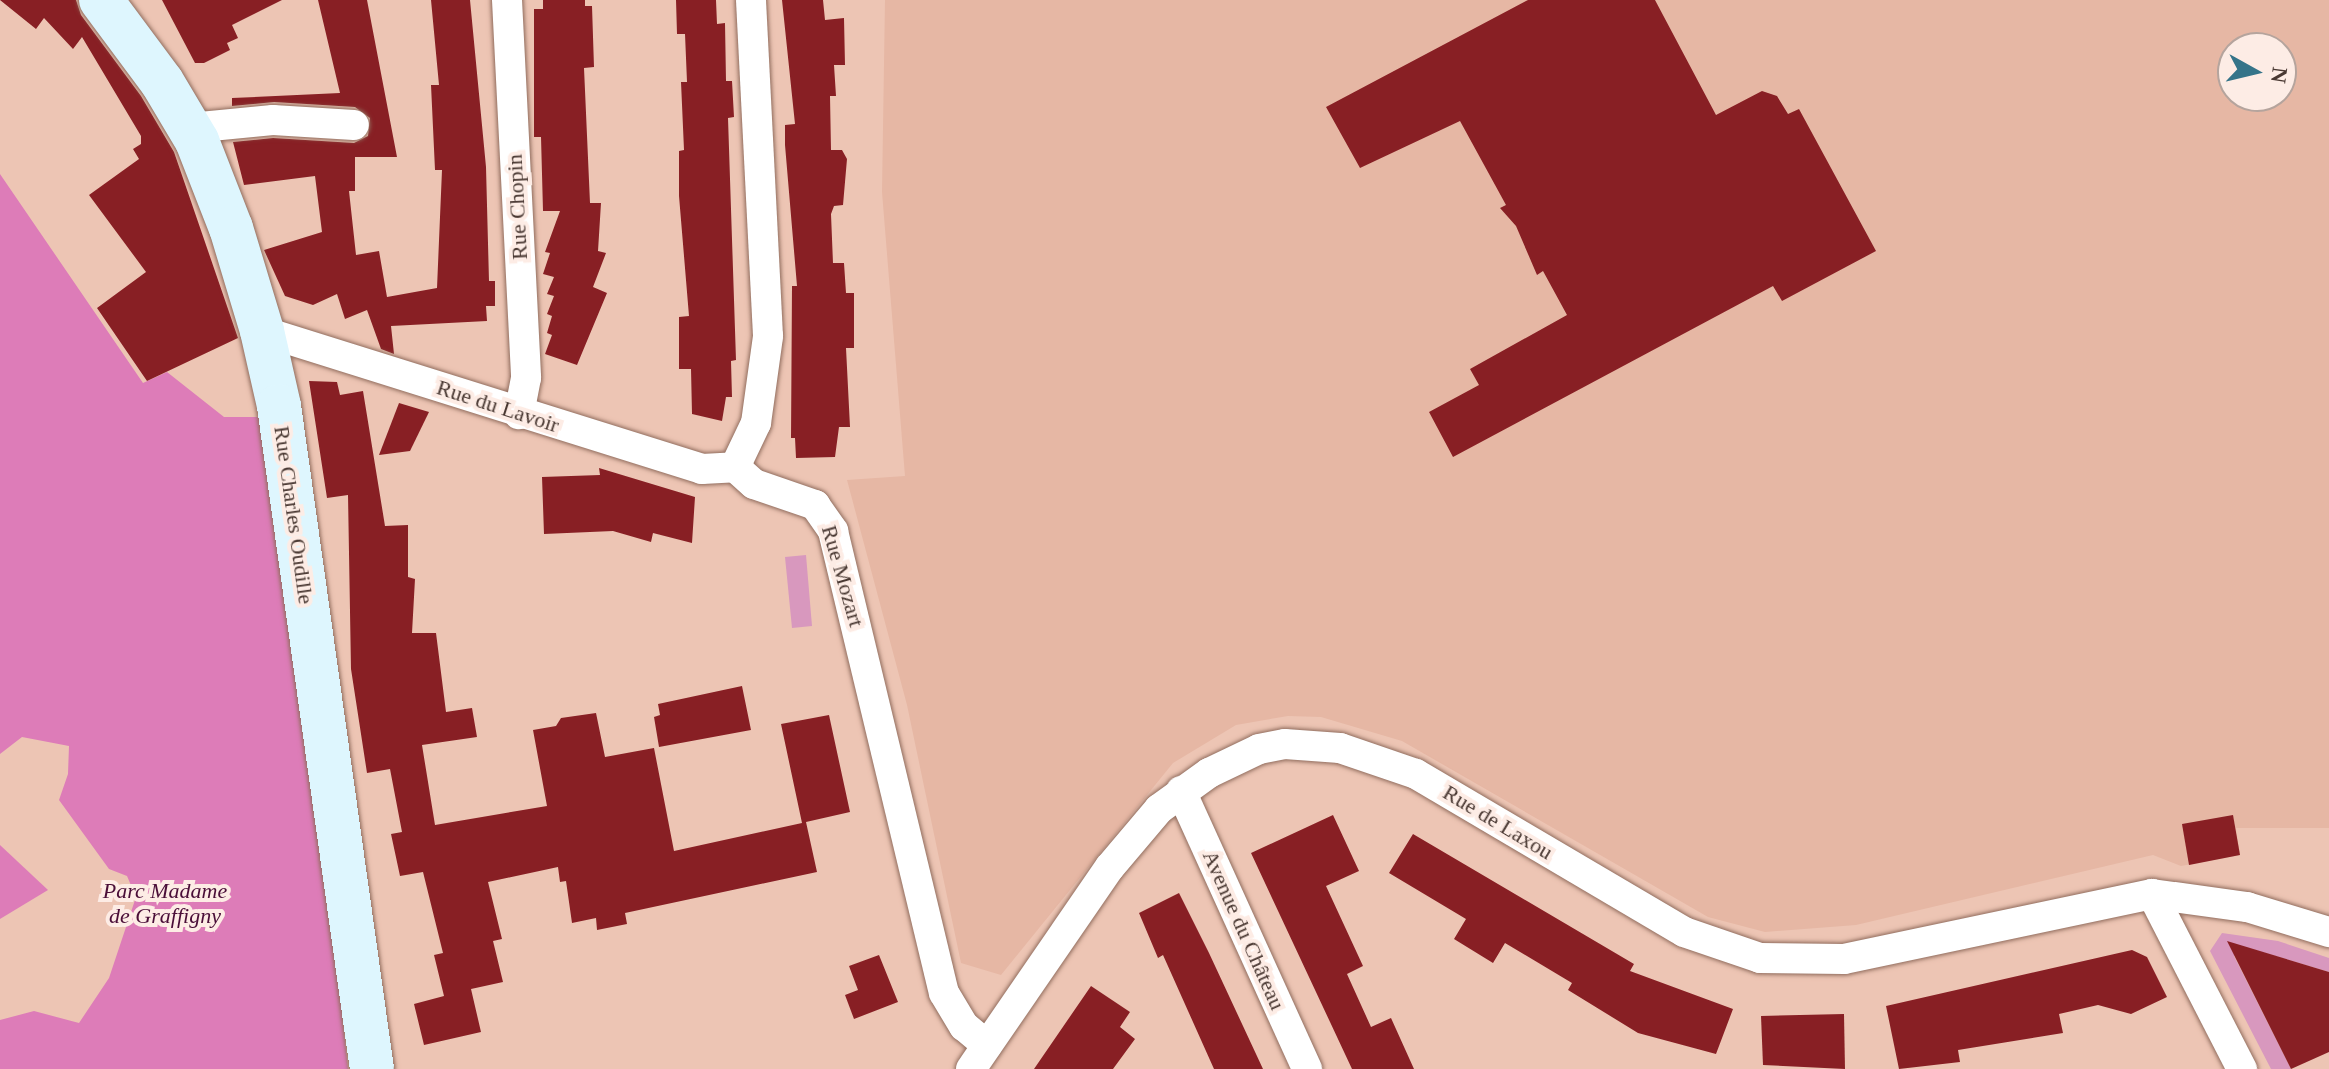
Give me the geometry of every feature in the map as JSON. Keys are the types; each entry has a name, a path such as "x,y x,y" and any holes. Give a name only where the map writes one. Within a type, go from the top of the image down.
{"street":[{"name":"Rue Charles Oudille","path":"101,0 190,128 231,228 262,331 279,406 372,1069"},
{"name":"Rue Chopin","path":"507,0 526,378 519,414"},
{"path":"735,467 756,423 768,336 751,0"},
{"path":"190,128 273,120 354,125"},
{"name":"Rue du Lavoir","path":"262,331 702,469 735,467"},
{"name":"Rue Mozart","path":"735,467 754,484 798,497 826,516 858,628 944,993 979,1057"},
{"name":"Rue de Laxou","path":"979,1057 1135,835 1181,791 1272,747 1315,744 1365,754 1416,774 1706,943 1785,961 1870,955 2152,894 2247,907 2329,932"},
{"name":"Avenue du Château","path":"1181,791 1307,1069"},
{"path":"2152,894 2242,1069"}],"shaded area":[{"path":"885,0 2329,0 2329,828 2236,828 2240,855 2181,866 2153,855 1856,925 1765,932 1708,917 1402,741 1321,717 1288,716 1236,725 1173,763 1001,975 961,963 907,705 847,480 905,476 882,192"},
{"path":"806,555 812,626 792,628 785,557"},
{"path":"2222,933 2278,941 2329,958 2329,972 2248,948 2234,956 2291,1069 2271,1069 2210,951"}],"green space":[{"name":"Parc Madame de Graffigny","path":"0,174 143,383 167,372 224,417 259,417 329,888 348,1069 0,1069 0,1020 34,1011 79,1023 109,978 136,897 127,876 109,869 59,800 68,774 69,746 22,737 0,754"},
{"path":"0,845 48,890 0,919"}],"building":[{"path":"0,0 76,0 81,15 141,96 174,152 238,338 147,381 97,308 146,272 89,195 139,159 133,149 141,144 141,136 82,37 73,49 44,18 36,29"},
{"path":"162,0 282,0 232,25 238,38 227,43 230,50 204,63 195,63"},
{"path":"318,0 367,0 397,157 355,157 355,191 349,191 356,255 379,251 387,297 437,288 442,170 435,170 431,85 439,85 431,0 470,0 486,167 489,281 495,281 495,306 486,306 487,321 391,326 394,354 381,349 367,310 345,319 337,294 313,305 285,296 264,250 322,232 315,176 244,185 233,142 273,138 354,143 368,136 370,118 355,107 274,102 232,106 232,98 340,93"},
{"path":"543,0 585,0 585,6 592,6 594,67 584,68 590,203 601,203 598,251 606,253 593,287 607,293 577,365 545,354 552,335 547,333 552,316 547,314 554,296 547,294 554,277 543,274 550,253 545,252 560,211 543,211 541,137 534,137 534,9 543,9"},
{"path":"676,0 716,0 717,24 725,23 726,81 732,81 734,117 728,118 736,360 731,361 732,397 726,397 722,421 692,414 691,369 679,369 679,317 689,316 679,196 679,151 684,150 681,82 687,82 685,34 677,34"},
{"path":"782,0 823,0 825,20 844,18 845,65 834,65 836,96 830,96 831,150 842,150 847,159 843,205 834,206 831,214 833,263 844,263 846,293 854,293 854,348 846,348 850,427 839,427 835,457 796,458 795,438 791,438 792,286 797,286 785,125 795,124"},
{"path":"1528,0 1655,0 1716,115 1762,91 1777,96 1788,114 1799,109 1876,251 1782,301 1773,286 1453,457 1429,412 1479,385 1470,369 1567,315 1543,271 1537,275 1516,226 1500,208 1506,205 1460,121 1360,168 1326,107"},
{"path":"309,381 337,382 340,395 363,391 385,526 408,525 408,577 415,579 412,633 436,633 446,712 472,708 477,737 422,745 435,825 547,806 533,730 556,726 561,718 596,713 605,757 654,748 674,851 802,823 781,724 829,715 850,812 806,822 817,872 625,913 627,924 597,930 596,918 572,923 566,881 560,882 558,867 488,882 502,939 493,941 503,982 471,989 481,1032 424,1045 414,1004 444,996 434,955 443,953 423,872 400,876 391,834 402,832 390,769 367,773 351,669 348,495 327,498"},
{"path":"399,403 429,412 410,451 379,455"},
{"path":"599,468 695,497 692,543 653,533 651,542 613,531 544,534 542,477 600,475"},
{"path":"742,686 751,730 659,747 654,717 660,715 658,704"},
{"path":"1333,815 1359,871 1326,886 1363,966 1347,974 1371,1027 1391,1018 1414,1069 1352,1069 1251,853"},
{"path":"2233,815 2240,855 2189,865 2182,824"},
{"path":"1413,834 1634,964 1630,971 1733,1009 1716,1054 1638,1033 1568,990 1572,983 1505,943 1493,963 1454,939 1466,919 1389,873"},
{"path":"1179,893 1263,1069 1214,1069 1163,955 1158,958 1139,913"},
{"path":"2227,941 2329,972 2329,1052 2291,1069"},
{"path":"2132,950 2147,957 2167,997 2131,1014 2098,1005 2059,1014 2063,1033 1958,1050 1960,1062 1899,1069 1886,1006"},
{"path":"879,955 898,1002 854,1019 845,995 858,990 849,966"},
{"path":"1091,986 1130,1012 1120,1027 1135,1039 1113,1069 1034,1069"},
{"path":"1844,1014 1845,1069 1763,1065 1761,1016"}]}
